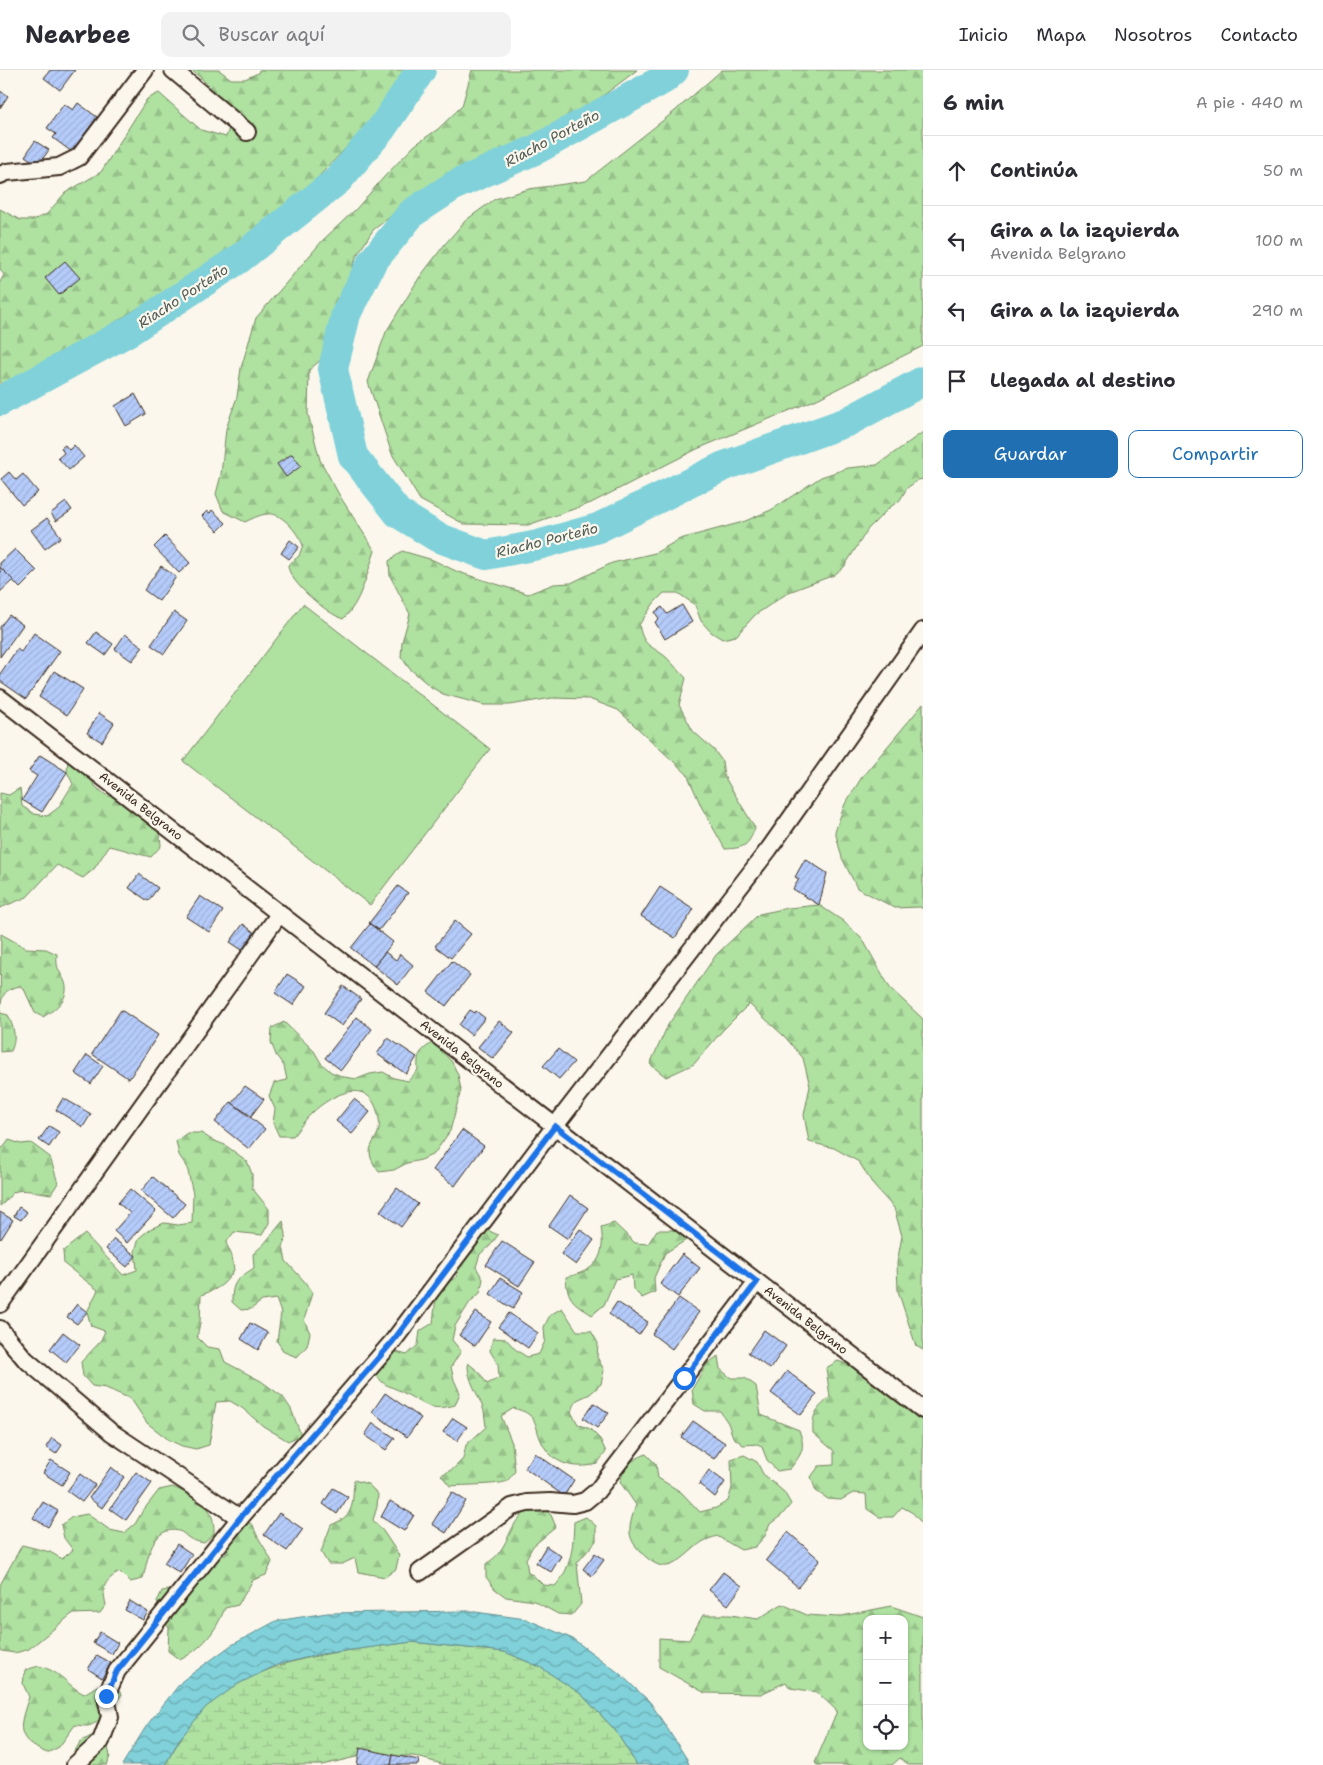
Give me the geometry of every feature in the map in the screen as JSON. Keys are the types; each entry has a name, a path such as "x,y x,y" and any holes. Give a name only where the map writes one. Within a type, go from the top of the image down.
{"street":[{"path":"0,175 59,167 79,156 145,70"},
{"path":"173,70 247,132"},
{"path":"75,1765 101,1741 110,1717 106,1696 117,1671 240,1518 393,1341 555,1126 769,849 923,631"},
{"name":"Avenida Belgrano","path":"0,698 923,1410"},
{"path":"0,1304 280,913"},
{"path":"420,1572 512,1507 527,1503 573,1504 585,1501 597,1491 757,1282"},
{"path":"0,1330 26,1360 111,1432 240,1518"}],"green space":[{"path":"191,70 219,70 231,79 245,79 258,73 259,70 406,70 390,101 311,185 198,275 171,288 40,368 0,387 0,282 4,275 0,269 0,209 20,220 33,220 47,214 65,193 101,172 147,99 159,93 201,130 226,137 230,122 226,108 209,86"},
{"path":"472,70 637,70 579,114 522,144 445,175 373,230 356,257 329,348 323,358 309,370 308,414 320,460 341,498 375,551 359,596 343,619 319,604 294,580 288,565 299,556 303,545 298,536 282,518 269,514 258,516 245,522 223,511 216,494 221,475 226,429 237,397 241,368 256,318 323,240 357,208 415,145 438,129 462,106"},
{"path":"722,70 923,70 923,346 817,399 697,449 591,503 528,525 464,524 420,500 392,454 368,382 386,332 419,278 466,220 495,199 529,189 586,181 675,111"},
{"path":"923,432 923,479 918,480 907,488 900,500 868,529 844,567 834,575 789,592 755,615 736,636 722,639 711,632 701,621 695,605 678,593 664,593 654,603 639,625 643,638 648,645 666,657 686,678 679,705 693,731 714,750 722,761 724,776 755,828 748,842 741,847 725,849 702,808 687,774 618,710 589,699 552,698 510,705 484,705 443,694 431,687 409,668 401,657 402,642 410,614 390,576 389,561 402,551 433,560 458,572 528,594 554,584 571,583 612,563 655,553 680,539 743,522 771,510 821,477 848,468 877,465"},
{"path":"303,604 490,749 370,905 183,761"},
{"path":"923,704 923,909 920,907 895,908 857,888 842,858 835,831 845,804 862,777"},
{"path":"68,758 79,764 96,787 106,795 132,802 152,820 160,832 161,846 151,857 109,846 94,869 83,878 57,865 27,897 0,908 0,793 9,795 20,788 22,806 34,814 47,816 58,808 73,784 67,772"},
{"path":"819,905 843,921 863,940 890,988 923,1019 923,1350 916,1346 898,1291 897,1263 902,1236 894,1208 874,1186 859,1162 834,1148 809,1142 804,1115 810,1086 803,1058 785,1037 749,1004 722,1031 694,1064 666,1077 650,1064 668,1025 716,955 759,914 788,908"},
{"path":"1,934 26,948 46,949 57,954 57,965 66,986 66,992 61,1002 43,1017 35,1013 24,989 20,986 10,989 4,994 0,1011"},
{"path":"0,1013 8,1015 13,1029 14,1042 11,1051 0,1052"},
{"path":"284,1022 314,1051 321,1063 331,1072 357,1079 383,1072 394,1078 408,1081 418,1070 420,1054 433,1042 452,1062 458,1075 461,1090 450,1131 434,1154 421,1160 407,1163 394,1170 379,1172 370,1155 370,1149 378,1134 379,1119 375,1105 369,1097 361,1092 352,1091 332,1098 310,1115 293,1136 279,1136 273,1123 275,1109 269,1096 274,1083 287,1080 284,1066 276,1055 271,1042 272,1028"},
{"path":"187,1133 201,1133 225,1145 247,1161 252,1174 252,1188 269,1209 269,1223 262,1235 234,1232 226,1243 232,1256 234,1270 220,1286 201,1295 200,1323 197,1337 207,1347 220,1349 225,1362 261,1381 283,1397 291,1409 301,1435 288,1441 263,1426 242,1408 230,1401 216,1402 209,1445 196,1449 182,1446 169,1440 147,1423 131,1399 106,1388 92,1386 83,1376 81,1362 100,1342 105,1331 91,1326 87,1312 98,1290 64,1264 63,1251 85,1234 123,1275 137,1270 135,1251 139,1238 150,1229 164,1223 178,1225 192,1223 193,1194 187,1167 179,1155 176,1141"},
{"path":"9,1140 21,1144 31,1143 50,1157 58,1183 51,1194 17,1191 0,1206 0,1149"},
{"path":"283,1221 286,1234 283,1247 286,1261 305,1282 312,1293 304,1320 310,1333 307,1346 297,1357 284,1352 277,1341 281,1313 276,1299 262,1301 251,1309 241,1310 232,1302 234,1285 243,1275 254,1268 253,1254"},
{"path":"614,1223 635,1243 648,1244 657,1230 683,1230 688,1239 665,1253 654,1278 655,1292 642,1298 633,1289 632,1275 615,1279 604,1305 592,1315 580,1307 570,1296 566,1277 592,1267 600,1255 602,1247 601,1227"},
{"path":"485,1229 498,1235 490,1246 480,1254 476,1267 483,1279 480,1293 470,1302 455,1326 452,1340 461,1351 451,1367 460,1393 455,1405 439,1408 428,1406 383,1383 374,1370 393,1351 407,1355 418,1345 420,1331 433,1323 436,1301 440,1290 449,1281 457,1277 458,1262"},
{"path":"562,1308 577,1331 591,1331 598,1343 597,1357 604,1370 601,1384 590,1394 577,1400 571,1412 578,1424 590,1429 600,1439 606,1452 597,1464 579,1466 563,1463 544,1447 531,1416 514,1408 501,1416 512,1443 515,1471 507,1481 450,1486 441,1475 453,1469 463,1459 466,1445 486,1427 484,1411 469,1375 468,1363 479,1372 487,1384 499,1378 498,1364 490,1351 493,1338 506,1339 516,1350 527,1357 539,1354 545,1341 544,1327 550,1315"},
{"path":"718,1356 720,1369 731,1378 745,1378 756,1386 761,1415 799,1430 802,1451 790,1469 777,1471 767,1460 762,1447 758,1444 743,1445 733,1437 728,1423 720,1411 705,1411 694,1404 692,1389 707,1364"},
{"path":"838,1361 852,1366 923,1421 923,1525 913,1513 902,1507 893,1517 879,1517 867,1509 866,1494 853,1493 841,1500 828,1499 816,1491 811,1477 819,1466 834,1465 834,1451 813,1433 813,1421 818,1409 830,1397 826,1368"},
{"path":"646,1454 656,1464 658,1478 681,1492 700,1512 716,1508 728,1501 732,1488 731,1459 744,1455 757,1462 763,1474 784,1492 791,1504 782,1515 770,1524 765,1536 755,1547 741,1550 717,1536 702,1542 681,1560 671,1565 658,1565 639,1551 632,1539 630,1528 636,1505 620,1482 629,1464"},
{"path":"354,1480 368,1484 378,1494 373,1520 399,1555 396,1569 385,1577 358,1572 355,1558 342,1564 328,1564 321,1552 331,1525 349,1513"},
{"path":"173,1487 197,1499 208,1508 214,1524 214,1534 204,1543 191,1539 179,1531 170,1530 163,1533 152,1546 143,1579 130,1582 120,1572 110,1578 104,1589 106,1605 100,1613 72,1614 29,1649 15,1653 2,1651 0,1648 0,1585 22,1545 50,1552 62,1559 73,1550 64,1538 61,1525 72,1517 87,1514 110,1530 124,1533 135,1524 159,1490"},
{"path":"541,1506 551,1515 556,1527 533,1546 526,1559 528,1573 533,1575 543,1585 555,1586 565,1572 572,1548 574,1522 586,1517 596,1526 596,1541 577,1563 581,1604 572,1615 558,1614 534,1601 506,1597 495,1589 486,1577 486,1564 498,1554 518,1519 531,1509"},
{"path":"240,1518 253,1525 272,1562 266,1575 253,1580 238,1605 225,1608 217,1625 202,1644 180,1660 168,1651 169,1628 161,1615 157,1602 162,1591 186,1588 212,1553 226,1555 233,1528"},
{"path":"782,1604 807,1615 837,1617 891,1606 923,1617 923,1765 909,1765 900,1758 892,1765 817,1765 815,1763 837,1711 817,1692 790,1688 786,1682 761,1694 705,1693 659,1667 659,1638 689,1640 703,1615 730,1615 758,1619"},
{"path":"412,1642 505,1652 540,1667 581,1694 615,1730 637,1765 445,1765 414,1756 356,1757 322,1765 165,1765 184,1734 207,1706 230,1689 254,1676 279,1666 331,1653"},
{"path":"39,1666 53,1671 84,1694 97,1686 111,1685 122,1694 97,1722 87,1726 75,1725 59,1747 47,1753 29,1742 24,1737 22,1731 23,1716 29,1697 23,1684 25,1670"},
{"path":"104,1729 110,1756 107,1765 67,1765 80,1742"}],"water":[{"path":"468,1611 526,1619 573,1639 619,1673 650,1702 689,1765 637,1765 615,1730 581,1694 540,1667 505,1652 412,1642 321,1654 277,1665 238,1684 206,1707 179,1740 165,1765 122,1765 147,1725 182,1681 230,1646 276,1621 327,1613"}],"building":[{"path":"50,70 75,70 60,90 44,78"},
{"path":"0,91 8,96 0,108"},
{"path":"78,103 97,117 72,152 53,138 56,134 47,128 64,104 73,110"},
{"path":"35,141 49,150 38,165 25,156"},
{"path":"65,261 80,278 59,295 45,278"},
{"path":"135,394 146,414 126,426 115,406"},
{"path":"65,445 69,450 74,445 84,457 69,470 58,458 64,453 61,448"},
{"path":"292,454 301,466 286,477 277,464"},
{"path":"9,472 16,480 23,474 38,492 22,505 1,479"},
{"path":"66,502 72,510 56,521 51,513"},
{"path":"212,510 226,523 218,531 202,516 207,511 210,513"},
{"path":"47,518 61,537 45,549 31,530"},
{"path":"165,536 190,563 179,573 154,547"},
{"path":"290,540 299,547 289,559 281,553"},
{"path":"15,549 37,571 20,588 0,567 0,563"},
{"path":"161,566 176,577 159,601 144,590"},
{"path":"0,567 13,580 0,592"},
{"path":"682,605 692,622 665,639 655,622 659,619 655,612 662,607 667,614"},
{"path":"174,612 187,621 164,654 151,645"},
{"path":"9,615 23,625 0,657 0,627"},
{"path":"96,632 113,644 105,655 88,643"},
{"path":"34,633 60,651 26,699 0,681 0,674 17,649 21,652"},
{"path":"125,634 143,647 132,661 115,649"},
{"path":"54,671 83,689 67,715 39,697"},
{"path":"99,713 114,723 102,742 87,733"},
{"path":"40,755 67,772 42,812 22,800 37,776 29,771"},
{"path":"805,859 827,873 819,905 793,889 799,879 795,877"},
{"path":"139,874 158,888 148,901 129,888"},
{"path":"398,886 408,893 379,930 369,923"},
{"path":"660,887 694,909 675,938 641,916"},
{"path":"200,896 223,911 209,932 186,917"},
{"path":"455,921 471,934 451,958 435,946"},
{"path":"243,924 255,933 242,950 230,942"},
{"path":"370,924 393,942 374,966 351,948"},
{"path":"385,952 396,960 400,954 413,965 398,985 374,966"},
{"path":"452,961 470,975 446,1006 428,992"},
{"path":"287,974 306,986 293,1005 275,993"},
{"path":"343,986 361,999 342,1026 324,1013"},
{"path":"121,1010 158,1035 129,1079 92,1054"},
{"path":"470,1010 475,1013 476,1011 485,1018 471,1035 459,1025"},
{"path":"357,1017 372,1029 341,1070 325,1058"},
{"path":"499,1021 514,1033 493,1059 478,1047"},
{"path":"388,1038 417,1057 406,1074 377,1054"},
{"path":"558,1049 574,1062 559,1079 543,1066"},
{"path":"87,1055 103,1066 91,1084 75,1073"},
{"path":"245,1086 264,1099 251,1116 232,1103"},
{"path":"63,1098 91,1114 83,1127 56,1110"},
{"path":"354,1099 370,1112 352,1134 336,1121"},
{"path":"231,1102 265,1129 249,1149 215,1122"},
{"path":"49,1126 59,1132 49,1147 39,1140"},
{"path":"462,1130 484,1146 455,1186 433,1170"},
{"path":"153,1177 185,1204 173,1218 141,1191"},
{"path":"397,1188 418,1204 401,1227 380,1211"},
{"path":"130,1189 156,1211 127,1243 114,1231 130,1213 118,1203"},
{"path":"570,1195 588,1208 568,1239 549,1226"},
{"path":"19,1207 27,1212 21,1220 14,1216"},
{"path":"0,1212 13,1220 1,1239 0,1238"},
{"path":"580,1229 594,1240 576,1265 561,1254"},
{"path":"114,1239 136,1256 127,1267 106,1249"},
{"path":"502,1241 535,1262 519,1286 486,1265"},
{"path":"682,1254 700,1268 678,1297 660,1284"},
{"path":"500,1278 523,1292 513,1309 490,1294"},
{"path":"679,1298 699,1312 672,1349 652,1334"},
{"path":"617,1302 648,1322 639,1335 609,1314"},
{"path":"77,1304 87,1312 77,1324 67,1317"},
{"path":"476,1312 491,1322 475,1346 459,1335"},
{"path":"509,1313 538,1333 528,1348 498,1327"},
{"path":"250,1323 268,1333 258,1350 241,1339"},
{"path":"764,1330 786,1346 770,1369 748,1353"},
{"path":"63,1332 80,1345 66,1362 50,1349"},
{"path":"787,1371 817,1394 801,1415 771,1393"},
{"path":"385,1393 421,1418 407,1437 372,1412"},
{"path":"594,1403 609,1413 597,1428 583,1418"},
{"path":"453,1418 467,1427 457,1441 443,1432"},
{"path":"693,1421 725,1443 714,1459 681,1437"},
{"path":"373,1423 395,1438 386,1450 365,1435"},
{"path":"52,1438 62,1445 56,1454 46,1447"},
{"path":"535,1453 574,1480 564,1496 525,1468"},
{"path":"51,1460 70,1472 62,1485 43,1473"},
{"path":"111,1467 124,1477 102,1508 89,1498"},
{"path":"709,1470 725,1482 715,1497 699,1484"},
{"path":"136,1472 152,1483 126,1520 110,1509"},
{"path":"80,1474 95,1485 82,1502 67,1491"},
{"path":"333,1488 348,1497 337,1514 323,1504"},
{"path":"452,1492 466,1501 446,1533 432,1524"},
{"path":"390,1501 414,1515 404,1531 381,1517"},
{"path":"43,1502 58,1511 48,1527 33,1518"},
{"path":"279,1513 303,1529 287,1551 264,1535"},
{"path":"788,1532 820,1560 798,1587 766,1560"},
{"path":"177,1544 192,1554 180,1573 164,1563"},
{"path":"546,1546 561,1556 551,1572 536,1563"},
{"path":"595,1553 604,1560 592,1576 583,1569"},
{"path":"723,1572 742,1586 728,1605 709,1590"},
{"path":"130,1601 148,1612 143,1620 125,1610"},
{"path":"100,1632 118,1643 112,1654 93,1643"},
{"path":"97,1655 111,1663 102,1678 88,1669"},
{"path":"360,1748 393,1755 391,1765 357,1765"},
{"path":"393,1755 419,1760 418,1765 391,1765"}],"waterway":[{"name":"Riacho Porteño","path":"0,401 131,330 239,259 338,180 382,128 421,70"},
{"name":"Riacho Porteño","path":"674,70 664,79 537,149 455,185 412,213 372,262 346,314 333,369 353,456 398,513 437,537 486,555 538,545 598,528 724,466 847,422 923,381"}],"route":[{"path":"106,1696 117,1671 240,1518 393,1341 555,1126 757,1282 684,1378"}]}
